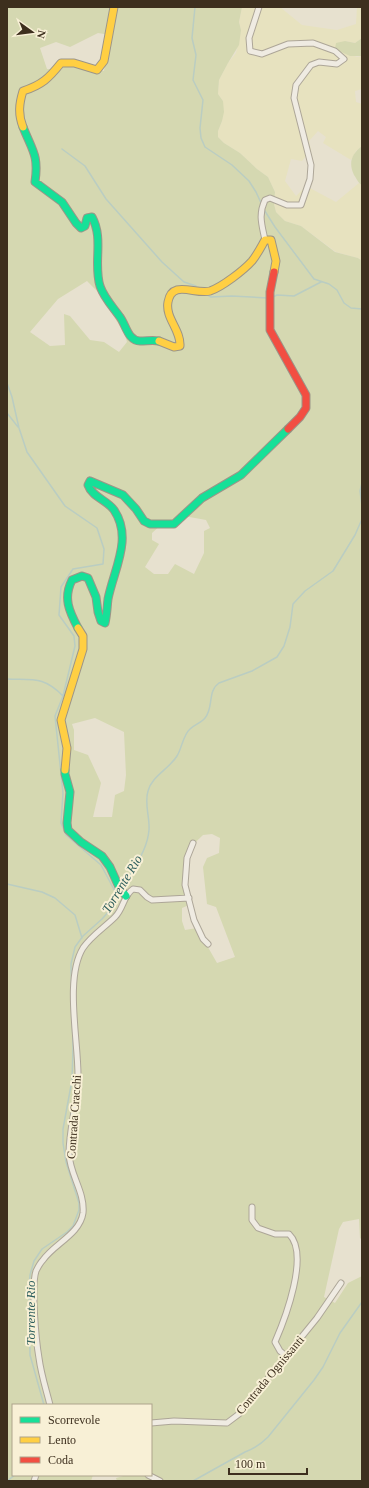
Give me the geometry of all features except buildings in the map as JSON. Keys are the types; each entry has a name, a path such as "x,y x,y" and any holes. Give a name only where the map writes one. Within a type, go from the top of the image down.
{"street":[{"path":"114,7 104,61 97,70 68,62 62,63 48,81 23,91 18,102 19,118 37,164 35,182 48,190 65,206 77,225 81,228 85,226 87,218 92,217 96,222 99,251 98,275 100,286 122,320 130,337 137,340 160,341 172,348 177,348 180,346 181,340 169,315 168,304 171,295 178,290 187,289 209,291 233,276 252,261 265,240 260,217 261,208 265,200 270,198 287,205 300,205 310,179 312,165 294,98 296,84 311,65 318,62 337,64 344,59 335,51 313,43 288,44 262,54 250,51 249,38 259,7"},
{"path":"189,898 152,900 136,888 123,892 110,867 102,856 81,842 68,830 67,823 70,792 65,774 68,748 61,720 84,649 83,636 69,612 67,590 72,580 82,576 88,578 96,597 101,621 105,622 108,600 123,542 122,525 113,509 90,491 88,485 90,481 123,495 136,509 144,521 150,524 174,524 202,498 241,475 300,417 306,408 306,395 270,330 269,301 276,261 271,240 265,240"},
{"path":"193,843 187,858 185,885 194,920 203,939 208,944"},
{"name":"Contrada Cracchi","path":"50,1404 38,1358 35,1325 36,1271 43,1259 77,1226 83,1215 83,1199 69,1155 78,1079 73,997 76,963 88,942 123,907 123,892"},
{"path":"252,1207 252,1220 258,1228 275,1234 289,1234 294,1238 296,1254 295,1287 276,1342 280,1351 286,1356"},
{"name":"Contrada Ognissanti","path":"152,1423 174,1421 227,1423 239,1414 317,1318 341,1283"},
{"path":"150,1476 160,1481"}],"shaded area":[{"path":"242,7 280,7 302,25 337,30 356,24 357,7 362,7 362,38 355,43 345,41 335,49 357,57 362,56 362,89 355,91 356,102 362,104 362,146 356,151 351,160 323,143 326,137 318,131 309,141 311,150 302,161 291,159 285,181 296,196 306,186 336,202 359,183 362,185 362,261 358,258 336,252 301,226 285,221 276,212 274,204 275,192 268,177 240,153 224,143 218,137 218,131 222,121 223,101 218,94 219,80 228,63 236,53 241,30 239,22"}],"green space":[{"path":"7,7 242,7 239,22 241,30 239,45 219,80 218,94 223,101 224,112 218,131 218,137 224,143 240,153 268,177 275,192 274,204 276,212 285,221 301,226 335,252 358,258 362,261 362,1240 360,1238 359,1219 343,1222 339,1229 324,1297 335,1303 348,1283 362,1276 362,1481 117,1481 116,1478 123,1476 152,1476 152,1404 12,1404 12,1476 93,1476 91,1481 7,1481","holes":["98,33 110,35 104,71 67,62 61,70 47,69 40,48 56,42 70,47","87,281 101,295 125,335 127,342 119,352 104,342 90,340 70,316 64,314 65,345 50,346 30,332 58,299","184,516 206,520 210,528 204,531 204,553 194,574 175,564 168,574 154,574 145,567 159,544 152,540 152,533 162,524 174,521","95,718 124,732 126,775 124,791 115,795 112,817 93,817 101,783 88,755 74,750 74,730 72,724","212,834 220,838 219,853 207,858 203,867 207,904 216,907 235,957 217,963 197,928 185,930 182,921 182,908 189,905 186,877 187,863 193,845 203,835"]},
{"path":"362,38 362,56 350,56 335,49 336,43 345,41 355,43"},
{"path":"362,146 362,185 354,175 351,162 353,155"}],"waterway":[{"path":"195,7 192,38 196,55 193,80 203,100 200,128 201,138 205,147 232,165 249,181 262,205"},
{"path":"62,149 85,166 106,199 162,262 184,282 196,286"},
{"path":"263,208 275,227 314,279 329,284 337,290 344,303 351,308 362,309"},
{"path":"273,297 277,295 294,296 321,282"},
{"path":"206,294 211,297 232,296 267,298"},
{"path":"7,383 27,452 65,506 97,528 104,549 103,564 73,569 61,587 59,615 74,636 75,646 63,696 55,716 63,793 61,823 66,835 101,865 118,897"},
{"path":"7,413 18,427"},
{"name":"Torrente Rio","path":"362,483 360,491 362,506"},
{"name":"Torrente Rio","path":"123,888 142,853 148,838 149,825 147,796 153,781 174,761 188,732 208,714 215,686 219,683 252,671 277,657 284,646 290,627 293,604 305,591 333,571 355,535 362,519"},
{"path":"7,679 38,680 50,685 63,696"},
{"path":"7,884 42,892 55,898 75,915 82,938"},
{"name":"Torrente Rio","path":"44,1404 30,1355 30,1275 34,1261 42,1249 67,1232 73,1226 79,1210 79,1203 66,1162 63,1143 63,1129 72,1080 73,1048 71,964 75,947 83,936 110,910 120,893"},
{"path":"193,1481 254,1448 268,1437 314,1380 323,1367 340,1333 362,1302"},
{"name":"Torrente Rio","path":"7,1481 14,1476"}],"traffic: fast":[{"path":"23,127 34,153 36,165 35,182 62,202 81,228 85,226 87,218 92,217 96,225 98,242 97,269 100,286 106,298 122,320 130,336 140,341 159,341"},
{"path":"78,628 68,604 68,593 72,580 82,576 88,578 96,597 101,621 105,623 108,599 118,565 122,543 122,532 114,510 93,493 88,485 90,481 123,495 136,509 144,521 150,524 174,524 202,498 241,475 288,429"},
{"path":"65,770 70,792 67,823 68,830 81,842 102,856 110,867 119,887 126,896"}],"traffic: slow":[{"path":"23,127 20,118 23,91 45,80 61,63 74,63 97,70 104,61 114,7"},
{"path":"159,341 174,347 180,346 180,340 168,308 170,295 174,291 185,289 204,292 220,286 252,261 265,240 271,240 276,261 274,272"},
{"path":"65,770 67,748 61,720 83,649 83,636 78,628"}],"traffic: jam":[{"path":"274,272 270,292 270,330 306,395 306,408 300,417 288,429"}]}
